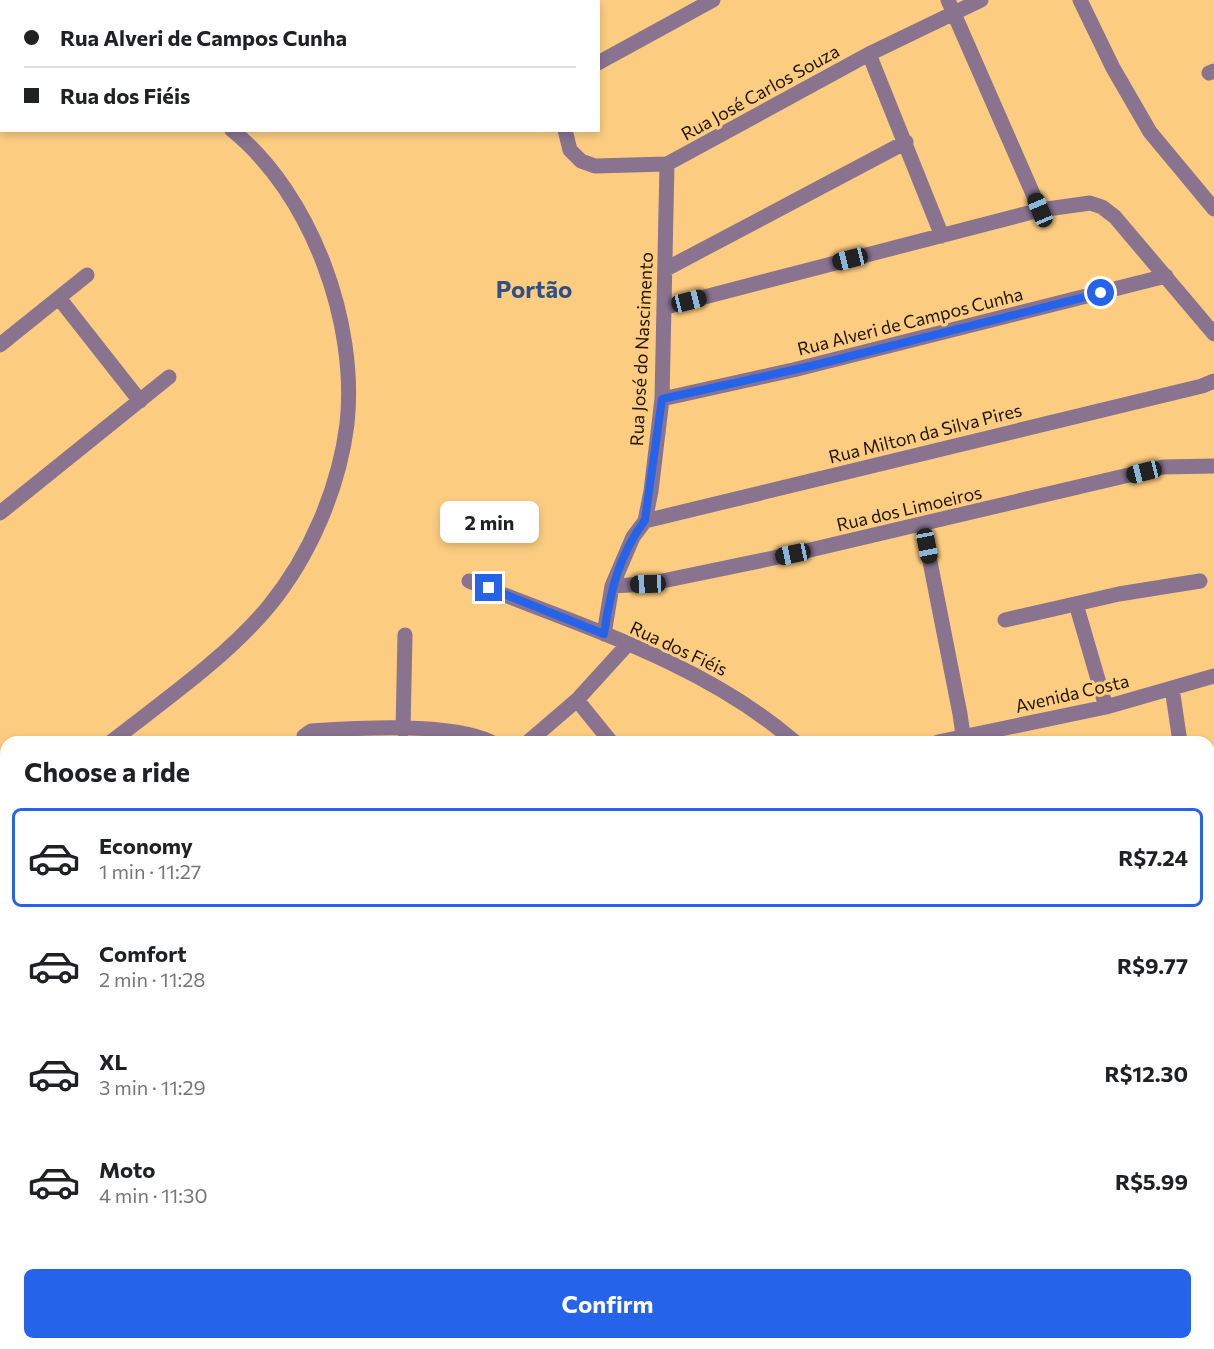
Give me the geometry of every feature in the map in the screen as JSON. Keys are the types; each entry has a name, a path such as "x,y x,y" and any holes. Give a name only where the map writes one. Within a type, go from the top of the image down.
{"street":[{"path":"600,62 713,0"},
{"name":"Rua José Carlos Souza","path":"566,132 570,150 581,161 595,166 667,164 869,54 950,6 981,0"},
{"path":"1080,0 1113,68 1150,132 1214,209"},
{"path":"950,6 1040,210"},
{"path":"869,54 942,236"},
{"path":"118,736 202,669 268,607 294,571 313,534 338,470 347,423 347,382 341,322 323,261 298,206 270,169 234,132"},
{"path":"666,269 906,142"},
{"name":"Rua José do Nascimento","path":"604,634 612,586 633,537 645,520 662,399 666,307 667,164"},
{"path":"666,307 1040,210 1090,202 1102,207 1115,217 1214,334"},
{"path":"0,345 87,275"},
{"name":"Rua Alveri de Campos Cunha","path":"662,399 815,365 1166,276"},
{"path":"59,298 140,401"},
{"path":"0,513 169,377"},
{"name":"Rua Milton da Silva Pires","path":"645,520 1202,386 1214,381"},
{"name":"Rua dos Limoeiros","path":"612,586 676,579 923,526 1163,467 1214,466"},
{"path":"923,526 962,736"},
{"name":"Rua dos Fiéis","path":"469,580 604,634 710,682 739,698 787,736"},
{"path":"1005,620 1119,594 1200,581"},
{"path":"1076,604 1106,707"},
{"path":"403,730 405,635"},
{"path":"535,736 577,700 627,645"},
{"name":"Avenida Costa","path":"980,736 1106,707 1214,676"},
{"path":"1172,688 1179,736"},
{"path":"577,700 606,736"},
{"path":"306,736 307,733 320,730 447,731 474,736"}],"district":[{"name":"Portão","path":"534,288"}],"route":[{"path":"489,588 604,634 608,601 619,566 633,537 645,520 651,491 662,399 815,365 1101,293"}]}
